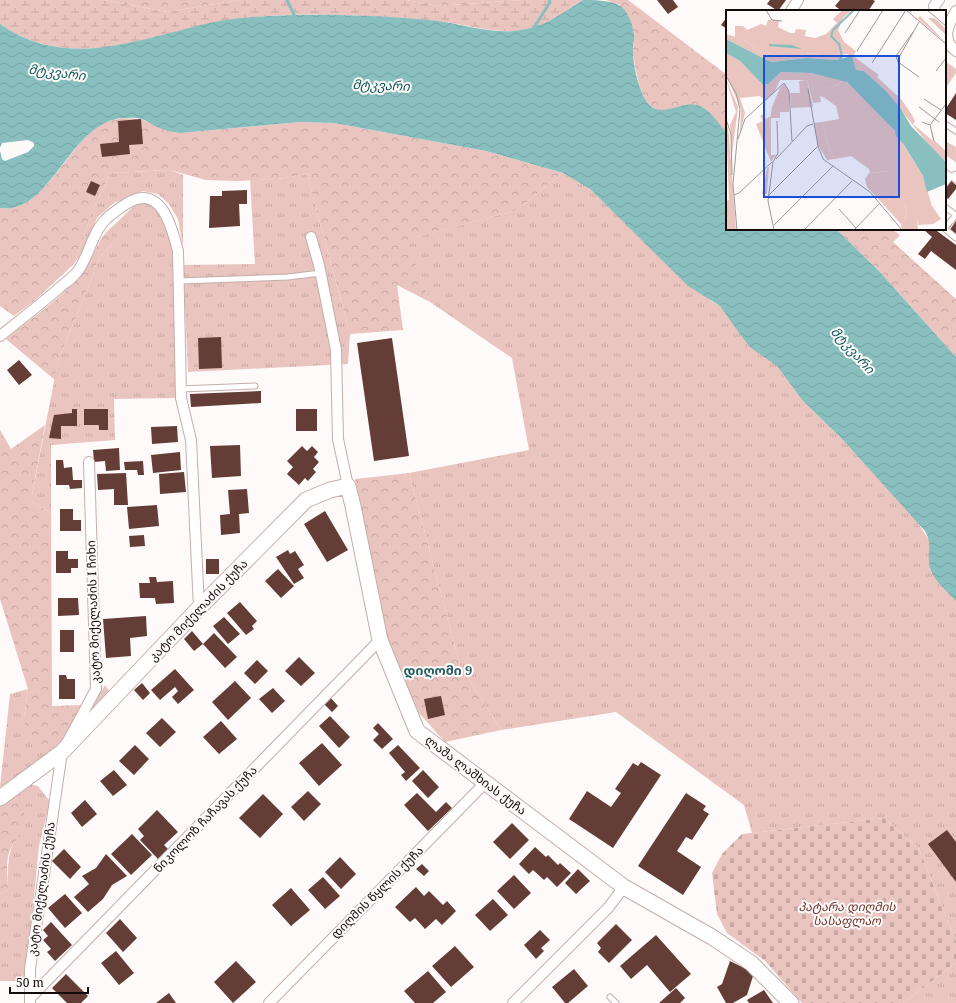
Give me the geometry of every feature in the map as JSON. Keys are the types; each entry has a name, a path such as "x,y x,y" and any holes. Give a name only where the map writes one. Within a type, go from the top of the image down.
{"street":[{"path":"792,10 798,0"},
{"path":"935,10 934,6 938,0"},
{"path":"956,11 946,25 946,41 950,47 956,51"},
{"path":"0,336 78,272 98,229 108,216 128,202 137,198 145,197 154,200 161,206 174,233 178,251 181,398 191,440 199,608"},
{"name":"ლაშა ლაშხიას ქუჩა","path":"311,237 321,273 336,350 338,439 380,640 417,731 624,887 712,937 751,962 791,1003"},
{"name":"კატო მიქელაძის I ჩიხი","path":"62,752 96,689 89,462"},
{"name":"კატო მიქელაძის ქუჩა","path":"0,798 62,752 199,608 306,500 330,490 348,486"},
{"name":"ნიკოლოზ ჩაჩავას ქუჩა","path":"30,1000 380,640"},
{"name":"კატო მიქელაძის ქუჩა","path":"30,1000 30,969 62,752"},
{"name":"დიღმის წყლის ქუჩა","path":"269,1003 486,782"},
{"path":"513,1003 608,908 624,887"}],"lane":[{"path":"946,125 956,131"},
{"path":"946,183 954,177"},
{"path":"946,208 956,215 946,228"},
{"path":"946,230 956,238"},
{"path":"179,281 288,277 321,273"},
{"path":"181,389 255,386"},
{"path":"610,997 616,1003"}],"green space":[{"path":"0,0 105,0 167,12 240,0 406,0 437,6 522,0 585,0 569,9 559,18 539,27 522,30 502,31 445,22 390,17 292,15 246,18 215,23 121,45 90,48 59,47 29,40 0,24"},
{"path":"105,0 240,0 167,12"},
{"path":"406,0 522,0 437,6"},
{"path":"606,0 628,0 726,74 726,132 720,126 685,105 671,110 660,111 646,101 637,75 633,52 634,33 620,5"},
{"path":"946,62 956,69 956,73 946,88"},
{"path":"122,118 141,119 156,126 181,133 300,122 334,123 486,151 563,173 517,210 406,240 430,302 397,285 403,330 350,334 307,174 278,179 238,181 206,180 170,170 111,173 93,209 74,264 35,300 14,316 0,306 0,208 16,207 30,200 43,189 91,132 106,122"},
{"path":"946,142 956,147 956,162 946,156"},
{"path":"170,170 183,175 183,247 178,219 169,204 158,194 143,191 114,203 97,218 84,250 74,264 93,209 111,173"},
{"path":"563,173 590,189 641,239 711,301 720,306 727,313 742,337 777,366 802,400 843,440 916,520 930,542 929,562 931,572 956,601 956,942 919,849 884,818 752,833 744,805 616,712 501,730 460,665 409,473 529,450 512,358 430,302 405,240 517,210"},
{"path":"307,174 350,334 348,364 188,372 183,265 255,264 250,180 278,179"},
{"path":"143,202 150,204 161,215 168,230 174,254 176,398 114,399 115,440 51,445 51,513 32,502 32,495 58,361 96,265 112,244 112,227 136,204"},
{"path":"112,227 112,244 96,265 58,361 55,380 6,339 55,301 73,284 89,263 102,237"},
{"path":"837,230 893,230 900,235 893,242 956,299 956,357 879,271"},
{"path":"45,425 32,502 51,513 52,706 82,705 60,745 49,755 29,741 24,717 28,689 0,599 0,430 11,449"},
{"path":"409,473 460,665 501,730 445,742 419,713 383,633 378,594 355,479"},
{"path":"105,685 112,695 78,730"},
{"path":"28,689 24,717 49,755 0,787 10,694"},
{"path":"28,784 38,786 49,800 49,805 39,846 27,966 24,981 0,981 0,894 8,889 8,866 10,852 16,838 21,832 16,791"},
{"path":"16,791 23,805 24,823 21,833 13,844 9,854 7,865 8,889 0,894 0,802"},
{"name":"პატარა დიღმის სასაფლაო","path":"884,818 919,849 956,942 956,963 903,1003 802,1003 765,961 727,933 717,914 712,873 722,854 742,834"},
{"path":"956,963 956,1003 903,1003"}],"water":[{"name":"მტკვარი","path":"583,0 610,2 622,7 631,22 634,34 633,56 635,70 641,90 647,102 658,110 670,109 690,104 701,106 709,112 726,132 726,230 837,230 879,271 956,357 956,601 932,573 929,562 929,543 925,531 843,440 802,400 777,366 751,348 720,306 688,286 590,189 563,173 486,151 334,123 300,122 181,133 162,129 139,118 123,118 104,123 88,135 47,184 33,198 18,207 0,208 0,151 2,159 5,161 28,152 34,146 34,143 28,140 2,143 0,148 0,24 25,38 51,46 77,49 130,43 209,23 251,17 282,15 348,15 438,21 494,31 513,31 534,27 558,16"}],"building":[{"path":"657,0 673,0 678,7 668,14"},
{"path":"770,0 786,0 779,10 767,4"},
{"path":"840,0 875,1 869,10 841,10 835,6"},
{"path":"726,18 726,28 721,25"},
{"path":"956,93 956,120 946,114 946,108"},
{"path":"141,119 143,144 129,145 130,154 102,157 100,144 119,142 118,121"},
{"path":"950,180 956,185 956,189 948,199 946,197 946,186"},
{"path":"91,181 100,185 95,196 86,192"},
{"path":"247,190 247,204 239,204 240,226 209,228 210,196 222,196 222,191"},
{"path":"956,221 956,235 949,231"},
{"path":"924,230 938,230 956,245 956,270 931,251 925,259 918,254 932,237"},
{"path":"221,337 222,368 199,369 198,338"},
{"path":"392,338 409,456 374,461 357,343"},
{"path":"19,360 32,375 19,385 7,370"},
{"path":"261,391 261,403 191,407 190,394"},
{"path":"72,409 77,409 77,426 61,426 61,439 49,438 54,415 72,413"},
{"path":"84,409 108,409 108,430 99,430 99,425 84,425"},
{"path":"296,409 317,409 317,431 296,431"},
{"path":"177,426 178,442 152,444 151,427"},
{"path":"240,445 241,476 212,478 210,446"},
{"path":"302,446 307,451 312,446 318,452 314,457 319,462 313,469 316,472 308,481 305,478 299,485 287,474 293,467 287,461"},
{"path":"119,448 120,470 106,471 105,461 94,462 93,450"},
{"path":"180,452 181,470 153,473 151,455"},
{"path":"56,460 63,460 64,468 72,467 73,480 82,480 82,488 70,489 69,485 56,485"},
{"path":"143,461 144,475 138,475 137,470 125,470 124,462"},
{"path":"184,472 186,492 160,494 159,474"},
{"path":"126,473 128,505 114,505 114,489 98,490 97,474"},
{"path":"247,489 249,513 239,514 240,533 221,535 220,515 230,514 228,490"},
{"path":"157,505 159,526 129,529 127,507"},
{"path":"60,509 73,509 73,520 81,520 81,531 60,531"},
{"path":"325,511 348,550 327,562 304,524"},
{"path":"144,535 145,546 130,547 129,536"},
{"path":"288,550 290,554 295,551 304,565 298,569 304,578 294,584 276,557"},
{"path":"56,551 68,551 68,559 78,559 78,568 71,568 71,573 56,573"},
{"path":"206,559 219,559 219,574 206,574"},
{"path":"278,569 294,586 281,598 265,581"},
{"path":"149,577 156,577 157,582 173,581 174,603 156,604 155,598 140,598 139,583 150,583"},
{"path":"58,598 78,598 79,615 58,616"},
{"path":"240,602 257,621 252,626 254,629 246,635 227,613"},
{"path":"146,616 147,636 130,638 131,656 106,658 103,619"},
{"path":"224,617 240,634 228,644 213,626"},
{"path":"60,630 74,630 74,652 60,652"},
{"path":"192,631 203,644 194,651 184,639"},
{"path":"214,633 237,657 225,668 203,644"},
{"path":"299,657 315,673 301,686 285,671"},
{"path":"257,660 268,671 255,684 244,673"},
{"path":"175,669 194,690 178,704 172,697 178,691 175,687 160,700 151,690"},
{"path":"59,675 66,675 67,679 75,679 75,699 59,699"},
{"path":"235,681 251,698 228,720 212,702"},
{"path":"142,683 150,693 143,700 134,690"},
{"path":"273,688 285,701 272,713 259,699"},
{"path":"441,696 445,715 428,719 424,699"},
{"path":"330,697 338,706 332,712 324,704"},
{"path":"330,716 350,737 339,748 319,726"},
{"path":"162,718 176,732 160,747 146,733"},
{"path":"221,721 237,739 219,754 203,737"},
{"path":"378,723 393,739 382,749 373,740 379,734 373,728"},
{"path":"322,743 342,765 319,786 299,763"},
{"path":"135,745 149,759 134,775 119,761"},
{"path":"398,745 420,768 406,781 401,775 405,772 389,753"},
{"path":"641,762 661,775 613,848 569,819 587,791 611,807 621,793 615,789 633,763 638,766"},
{"path":"114,770 127,785 113,796 100,781"},
{"path":"423,770 439,787 428,798 412,781"},
{"path":"308,791 321,804 304,821 291,807"},
{"path":"417,793 436,812 446,802 452,808 428,831 404,805"},
{"path":"686,793 706,806 703,810 709,814 692,840 686,837 677,851 701,867 683,895 638,866"},
{"path":"263,794 283,814 260,838 239,818"},
{"path":"85,800 97,814 82,827 71,813"},
{"path":"157,810 178,832 164,845 168,849 158,859 140,840 144,836 138,829"},
{"path":"512,823 529,840 510,859 493,842"},
{"path":"947,830 956,842 956,882 928,844"},
{"path":"132,834 152,855 131,875 111,854"},
{"path":"535,847 546,857 548,855 558,865 560,863 571,873 557,887 547,877 544,880 533,870 529,874 519,864"},
{"path":"64,849 81,867 70,879 52,861"},
{"path":"106,854 127,876 112,885 103,899 88,912 74,897 89,884 82,876 96,868"},
{"path":"340,857 356,874 341,889 325,872"},
{"path":"422,864 429,871 424,876 416,869"},
{"path":"578,869 590,881 576,894 565,883"},
{"path":"514,875 531,893 514,909 497,891"},
{"path":"323,877 340,896 325,909 308,890"},
{"path":"416,887 424,896 429,891 443,905 447,901 456,911 442,925 436,919 425,929 415,918 410,922 395,907"},
{"path":"291,888 310,910 291,926 272,905"},
{"path":"65,894 82,913 65,928 48,908"},
{"path":"493,899 508,915 490,931 475,915"},
{"path":"120,919 137,938 123,952 106,933"},
{"path":"51,922 72,945 55,961 47,952 51,949 43,940 48,936 43,930"},
{"path":"616,924 632,940 609,963 598,952 601,948 597,943"},
{"path":"540,930 550,940 541,948 544,951 536,959 524,945"},
{"path":"656,935 691,974 670,992 647,965 631,979 620,966"},
{"path":"455,946 474,967 451,987 432,966"},
{"path":"116,951 134,973 119,985 101,963"},
{"path":"236,961 256,982 233,1003 214,982"},
{"path":"730,961 754,973 747,995 733,1003 726,1003 717,987 722,984"},
{"path":"574,969 588,986 568,1003 565,1003 552,987"},
{"path":"428,971 446,992 433,1003 415,1003 404,991"},
{"path":"66,974 88,996 81,1003 67,1003 52,988"},
{"path":"676,988 685,998 680,1003 659,1003"},
{"path":"764,990 773,1003 749,1003 747,1000"},
{"path":"169,993 176,1003 156,1003"}],"waterway":[{"path":"287,0 296,19"},
{"path":"532,31 550,2 549,0"}],"district":[{"name":"დიღომი 9","path":"438,670"}]}
